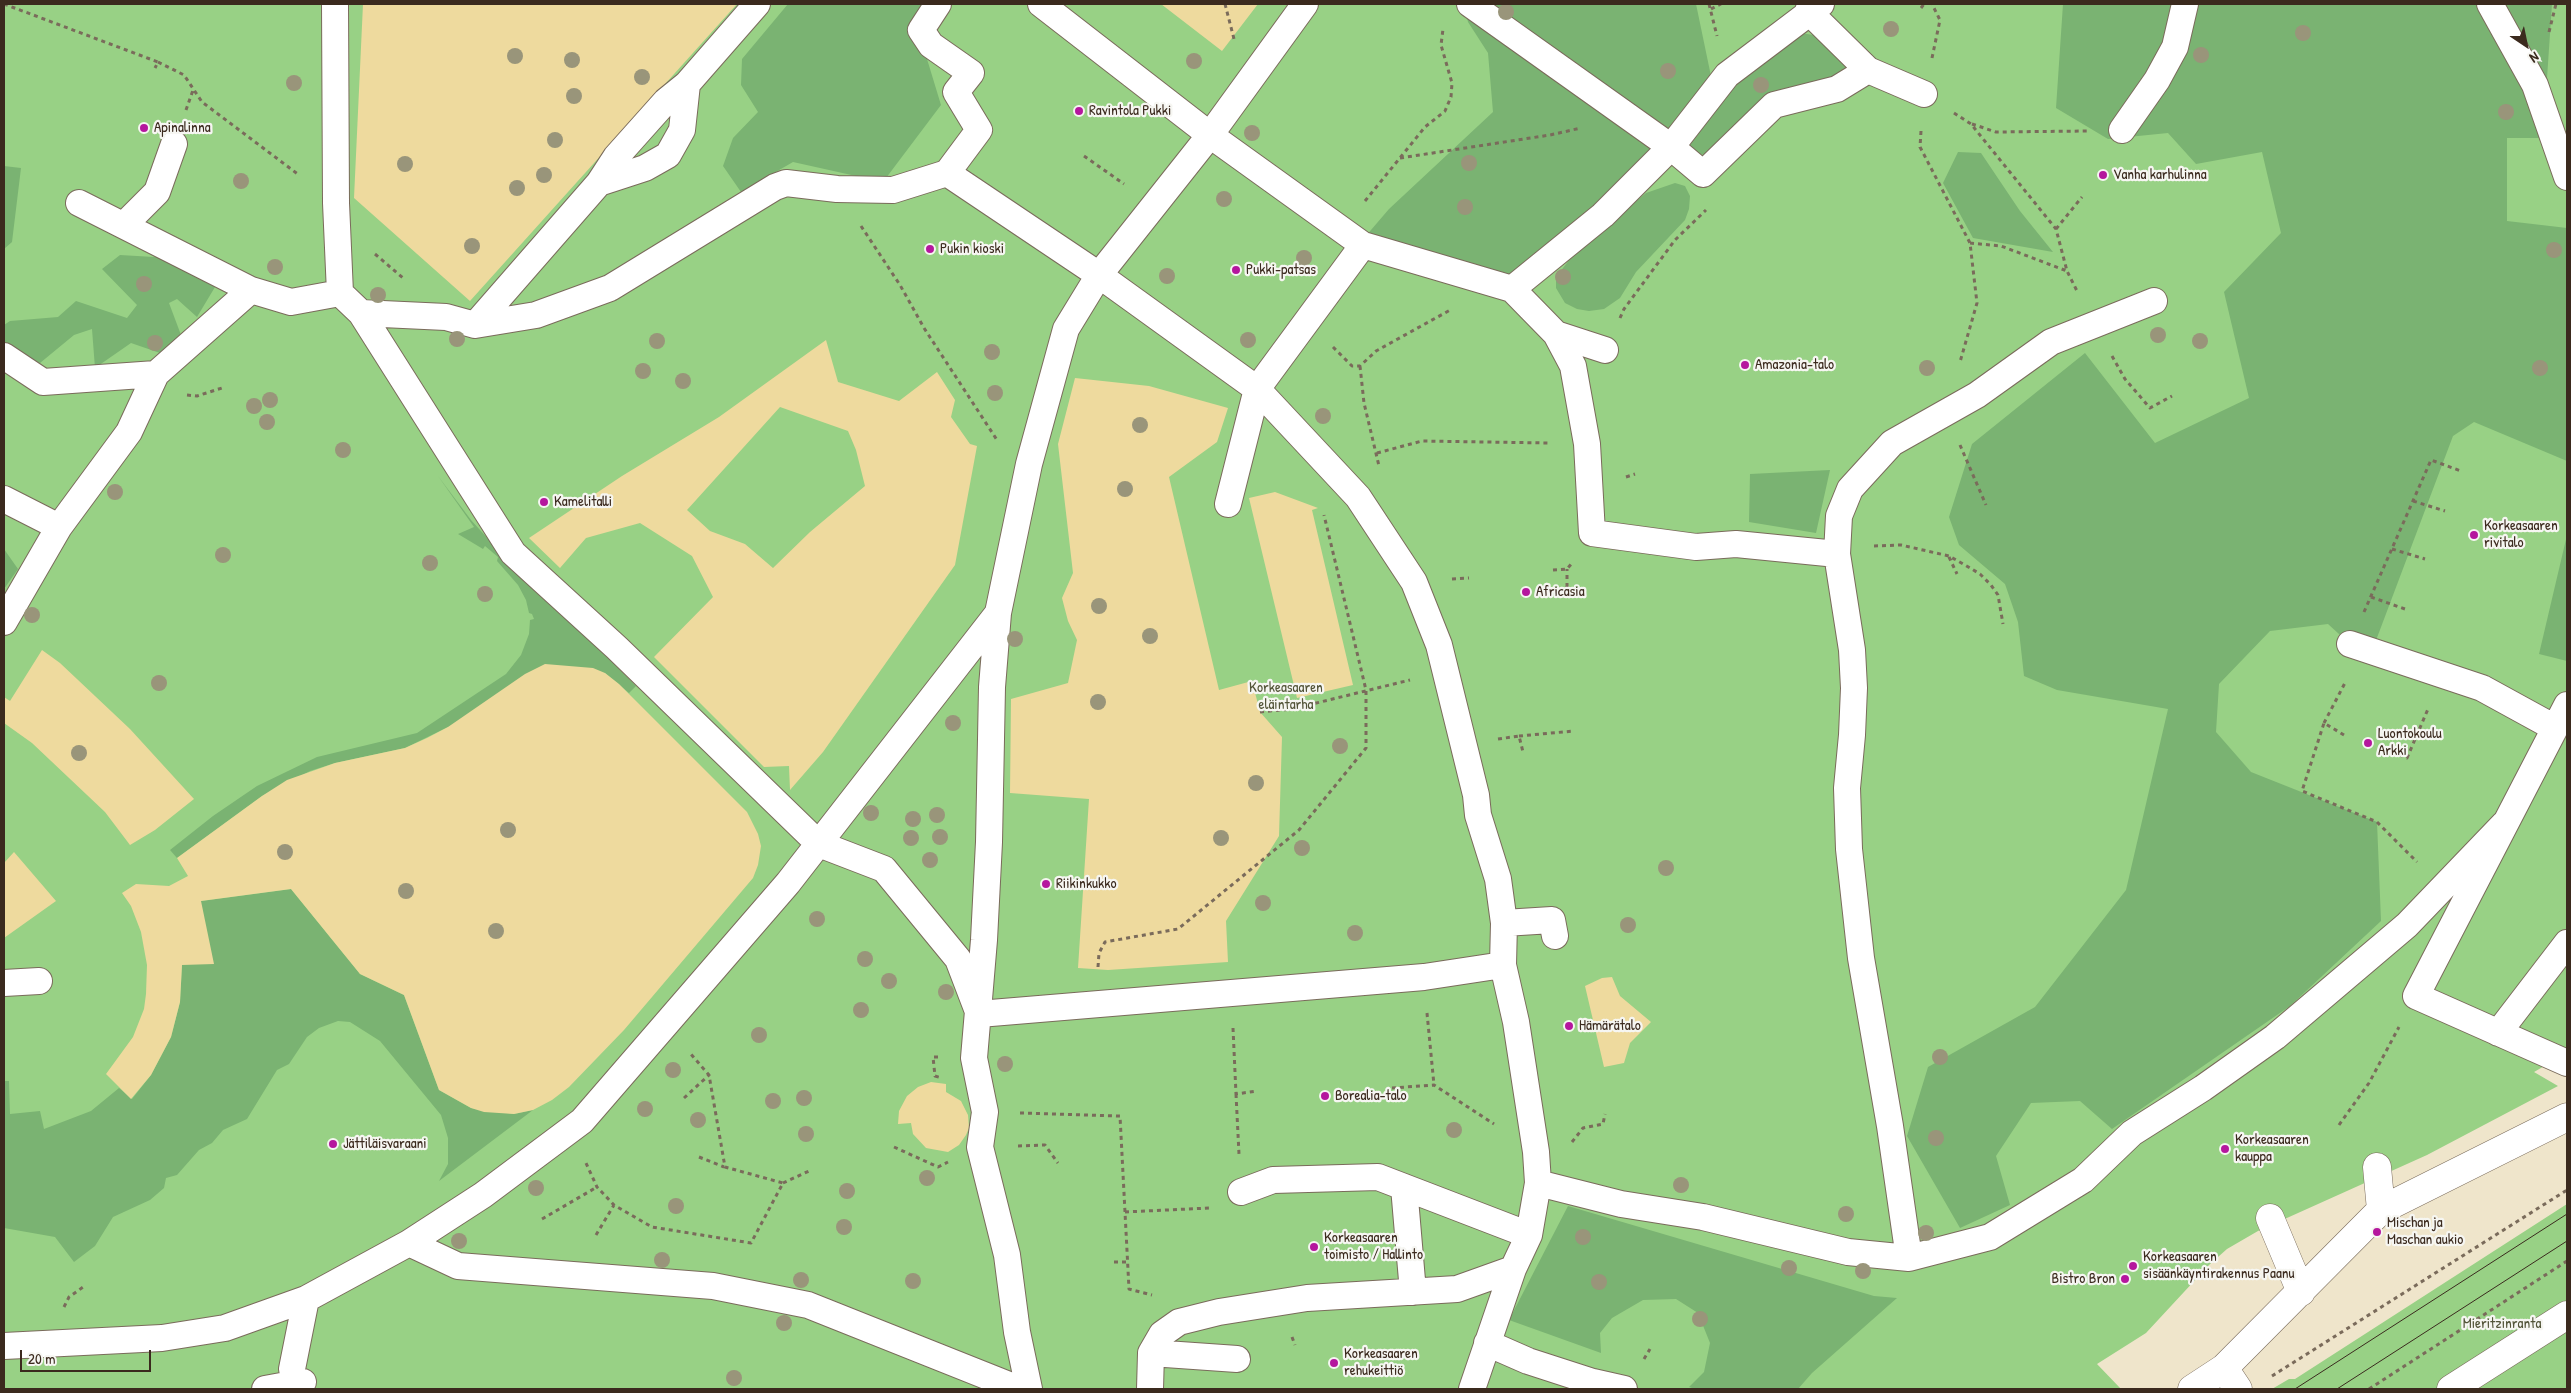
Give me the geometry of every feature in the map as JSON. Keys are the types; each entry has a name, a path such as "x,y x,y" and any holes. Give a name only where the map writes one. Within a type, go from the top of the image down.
{"street":[{"path":"2192,1389 2231,1379 2300,1292 2381,1210 2567,1117"},
{"path":"2377,1167 2381,1210"},
{"path":"2270,1218 2300,1292"},
{"path":"2451,1389 2567,1315"}],"lane":[{"path":"336,4 336,203 340,293 361,313 514,553 617,648 819,844 884,869 958,959 979,1014"},
{"path":"475,325 599,183 616,157 660,108 688,84 757,4"},
{"path":"361,313 446,316 475,325 536,315 610,288 775,187 786,183 837,189 892,190 947,173 979,130 956,92 971,73 931,45 920,30 938,4"},
{"path":"1041,4 1210,135 1363,245 1512,289 1556,334 1573,366 1587,444 1592,534 1696,547 1736,544 1837,554"},
{"path":"1028,1389 1006,1255 980,1147 985,1112 974,1058 979,1014 989,842 992,687 998,613 1025,482 1066,329 1099,275 1210,135 1304,4"},
{"path":"1470,4 1671,147 1703,174 1774,105 1837,89 1868,70"},
{"path":"2122,130 2157,80 2175,47 2185,4"},
{"path":"2490,4 2535,85 2567,177"},
{"path":"1512,289 1603,215 1671,147 1727,75 1815,7 1868,70 1924,94"},
{"path":"599,183 646,168 668,155 682,130 688,84"},
{"path":"124,225 157,192 174,144"},
{"path":"947,173 1099,275 1257,389 1358,497 1414,582 1436,636 1476,795 1478,815 1498,879 1504,923 1503,965 1516,1022 1536,1152 1538,1183 1528,1235 1513,1269 1472,1389"},
{"path":"80,203 251,290 290,302 340,293"},
{"path":"1228,504 1257,389 1363,245"},
{"path":"4,622 59,527 129,432 156,374 251,290"},
{"path":"1909,1258 1890,1126 1861,958 1849,850 1847,788 1852,735 1854,678 1852,650 1837,554 1839,516 1850,489 1892,443 1977,395 2051,342 2154,302"},
{"path":"1556,334 1605,350"},
{"path":"4,356 43,382 156,374"},
{"path":"4,500 59,527"},
{"path":"4,1346 162,1338 225,1328 306,1300 409,1242 482,1196 582,1121 819,844 998,613"},
{"path":"2359,648 2482,688 2561,717 2416,996 2567,1063"},
{"path":"1538,1183 1621,1204 1704,1217 1848,1252 1909,1258 1990,1238 2083,1180 2132,1133 2203,1088 2275,1037 2407,925 2504,824"},
{"path":"1504,923 1552,920 1555,936"},
{"path":"2498,1033 2567,943"},
{"path":"979,1014 1424,977 1503,965"},
{"path":"4,983 39,981"},
{"path":"1241,1192 1273,1180 1378,1177 1528,1235"},
{"path":"1404,1187 1413,1292"},
{"path":"409,1242 458,1266 713,1286 808,1305 1019,1389"},
{"path":"1150,1389 1150,1353 1162,1334 1179,1322 1219,1312 1308,1298 1457,1289 1513,1269"},
{"path":"265,1389 298,1376 306,1300"},
{"path":"1487,1343 1537,1364 1593,1382 1624,1389"},
{"path":"1150,1353 1237,1359"}],"path":[{"path":"4,4 126,52 158,62 184,75 202,102 249,137"},
{"path":"1226,4 1233,38"},
{"path":"1710,10 1721,4"},
{"path":"1921,8 1924,4"},
{"path":"1932,4 1940,20 1924,94 1971,124 1996,132 2122,130"},
{"path":"1341,230 1425,127 1445,111 1451,97 1452,84 1441,45 1444,20"},
{"path":"155,68 158,62"},
{"path":"1400,158 1550,135 1628,116"},
{"path":"1971,124 2056,229 2066,271 2125,379 2150,408 2172,396"},
{"path":"1920,147 1970,243 1977,302 1946,412 1986,505"},
{"path":"1084,156 1126,186"},
{"path":"837,189 900,285 924,328 1025,482"},
{"path":"2056,229 2082,197"},
{"path":"1605,350 1624,308 1675,240 1709,207"},
{"path":"1970,243 2001,246 2066,271"},
{"path":"1358,497 1379,476 1378,453 1364,403 1360,366 1376,351 1452,309 1462,297 1472,277"},
{"path":"1378,453 1422,441 1587,444"},
{"path":"2442,888 2378,822 2302,791 2324,723 2344,684 2359,648 2371,597 2431,460 2461,471"},
{"path":"2413,501 2445,510"},
{"path":"1098,970 1099,952 1105,942 1178,930 1299,830 1366,748 1366,690 1322,507"},
{"path":"1837,554 1860,547 1901,545 1949,556 1980,574 1991,585 1998,595 2003,624"},
{"path":"2392,549 2425,559"},
{"path":"1949,556 1957,574"},
{"path":"1567,569 1567,587"},
{"path":"2371,597 2405,609"},
{"path":"1260,712 1292,709 1446,672"},
{"path":"2392,752 2407,758 2443,675"},
{"path":"2324,723 2344,735"},
{"path":"1519,736 1574,730"},
{"path":"1424,977 1434,1085"},
{"path":"1231,993 1241,1192"},
{"path":"2339,1124 2369,1083 2416,996"},
{"path":"666,1025 710,1075 725,1167"},
{"path":"684,1098 710,1075"},
{"path":"1392,1088 1434,1085 1536,1152"},
{"path":"1236,1094 1257,1091"},
{"path":"985,1112 1120,1116 1129,1289 1154,1295"},
{"path":"1583,1128 1603,1124 1605,1114"},
{"path":"582,1121 600,1147 585,1160 597,1187 614,1206 652,1227 751,1244 783,1183 809,1171"},
{"path":"894,1147 938,1167 980,1147 1045,1144 1058,1163"},
{"path":"699,1157 725,1167 783,1183"},
{"path":"542,1220 597,1187"},
{"path":"2265,1381 2567,1190"},
{"path":"596,1235 614,1206"},
{"path":"1125,1212 1206,1209"},
{"path":"2369,1389 2567,1261"},
{"path":"1114,1262 1128,1262"},
{"path":"1642,1364 1650,1349"}],"green space":[{"name":"Korkeasaaren eläintarha","path":"4,4 2567,4 2567,1053 2534,1072 2558,1086 2427,1155 2258,1231 2227,1249 2209,1265 2146,1333 2097,1364 2121,1389 4,1389"},
{"path":"788,4 946,4 920,36 941,105 883,182 793,162 741,192 723,166 733,138 758,112 741,85 742,59"},
{"path":"1464,4 1696,4 1712,81 1647,160 1512,275 1365,237 1389,209 1493,112 1488,53 1468,22"},
{"path":"2063,4 2552,4 2543,138 2507,138 2507,221 2567,228 2567,461 2474,422 2453,436 2375,643 2350,644 2328,624 2270,631 2219,684 2216,732 2251,772 2377,822 2381,921 2290,1006 2112,1129 2080,1101 2031,1103 1996,1156 2010,1205 1960,1228 1907,1136 1928,1067 2035,1007 2126,890 2168,709 2057,690 2024,676 2018,622 2005,584 1959,545 1949,517 1972,444 2085,353 2155,443 2249,398 2224,292 2281,233 2262,152 2196,164 2168,133 2108,139 2056,108"},
{"path":"1800,33 1820,36 1855,69 1783,97 1769,98 1752,108 1706,155 1695,154 1686,145 1725,95 1771,53"},
{"path":"1958,152 1981,153 2020,211 2053,252 1973,238 1943,183"},
{"path":"4,166 21,168 12,242 4,249"},
{"path":"1675,183 1685,186 1690,196 1689,209 1685,220 1636,272 1620,298 1604,309 1589,311 1577,309 1565,303 1556,288 1556,277 1577,250 1646,193"},
{"path":"120,255 171,258 215,287 197,317 177,299 169,303 181,335 160,353 131,343 95,368 92,329 74,335 40,363 12,351 4,343 4,325 10,321 58,317 76,301 127,318 137,305 102,269"},
{"path":"1830,470 1816,533 1749,522 1750,474"},
{"path":"438,476 471,520 499,551 636,686 629,693 605,673 448,727 405,748 335,763 310,771 262,796 177,858 170,850 213,816 257,786 317,757 417,733 506,674 521,655 529,634 530,620 534,619 532,614 529,613 526,600 518,585 497,561 498,557 485,546 483,549 458,534 474,527"},
{"path":"2567,535 2567,661 2539,654"},
{"path":"4,549 18,569 4,589"},
{"path":"291,889 360,974 404,995 439,1090 471,1108 514,1114 533,1110 439,1181 448,1164 448,1138 441,1115 380,1041 350,1022 338,1021 319,1028 307,1037 289,1064 277,1070 247,1119 223,1130 212,1143 199,1150 177,1175 166,1178 164,1188 150,1200 113,1217 95,1246 74,1262 55,1237 4,1228 4,1081 9,1081 10,1114 40,1111 44,1129 91,1111 119,1088 132,1099 151,1075 171,1037 180,1002 182,965 201,901"},
{"name":"Mieritzinranta","path":"2567,1204 2567,1389 2272,1389 2289,1379 2295,1379"},
{"path":"1568,1206 1874,1296 1897,1298 1812,1373 1798,1389 1695,1389 1689,1387 1704,1372 1710,1343 1698,1313 1676,1299 1643,1300 1612,1318 1600,1333 1601,1353 1509,1320"}],"sand":[{"path":"363,4 737,4 470,301 354,198"},
{"path":"1161,4 1258,4 1222,51"},
{"path":"826,340 838,382 899,401 937,372 955,400 951,417 970,444 977,446 955,565 823,752 790,790 789,766 764,767 654,657 713,597 692,556 640,523 586,538 560,568 529,538 622,476 719,417","holes":["780,407 848,431 856,450 865,486 810,532 773,568 745,544 710,531 687,510"]},
{"path":"1075,378 1149,386 1228,408 1217,442 1169,477 1219,690 1252,681 1260,712 1282,737 1279,836 1226,921 1228,962 1108,970 1078,968 1089,799 1010,793 1011,699 1068,683 1077,640 1068,621 1062,598 1073,573 1058,444"},
{"path":"1275,492 1318,508 1312,510 1353,685 1297,698 1249,498"},
{"path":"42,650 60,663 130,729 194,799 155,830 130,845 105,812 32,743 4,723 4,697 10,701"},
{"path":"545,664 593,668 605,673 619,684 747,812 758,834 761,846 758,865 753,878 624,1030 569,1087 552,1100 533,1110 514,1114 484,1112 471,1108 439,1090 404,995 360,974 291,889 201,901 214,964 182,965 180,1002 171,1037 151,1075 131,1099 106,1074 133,1037 144,1009 146,994 147,965 141,932 131,906 122,893 136,884 169,886 188,876 177,858 287,780 335,763 405,748 448,727 525,674"},
{"path":"14,852 56,901 4,938 4,863"},
{"path":"1612,977 1620,996 1651,1022 1630,1043 1624,1063 1604,1067 1585,986 1602,978"},
{"path":"931,1082 946,1084 946,1092 961,1101 968,1115 969,1128 966,1135 959,1145 948,1152 926,1148 913,1134 911,1123 898,1124 899,1111 907,1096 918,1087"}],"tram line":[{"path":"2295,1389 2567,1214"},
{"path":"2337,1389 2567,1241"}],"place":[{"name":"Ravintola Pukki","path":"1079,111"},
{"name":"Apinalinna","path":"144,128"},
{"name":"Vanha karhulinna","path":"2103,175"},
{"name":"Pukin kioski","path":"930,249"},
{"name":"Pukki-patsas","path":"1236,270"},
{"name":"Amazonia-talo","path":"1745,365"},
{"name":"Kamelitalli","path":"544,502"},
{"name":"Korkeasaaren rivitalo","path":"2474,535"},
{"name":"Africasia","path":"1526,592"},
{"name":"Luontokoulu Arkki","path":"2368,743"},
{"name":"Riikinkukko","path":"1046,884"},
{"name":"Hämärätalo","path":"1569,1026"},
{"name":"Borealia-talo","path":"1325,1096"},
{"name":"Jättiläisvaraani","path":"333,1144"},
{"name":"Korkeasaaren kauppa","path":"2225,1149"},
{"name":"Mischan ja Maschan aukio","path":"2377,1232"},
{"name":"Korkeasaaren toimisto / Hallinto","path":"1314,1247"},
{"name":"Korkeasaaren sisäänkäyntirakennus Paanu","path":"2133,1266"},
{"name":"Bistro Bron","path":"2125,1279"},
{"name":"Korkeasaaren rehukeittiö","path":"1334,1363"}]}
